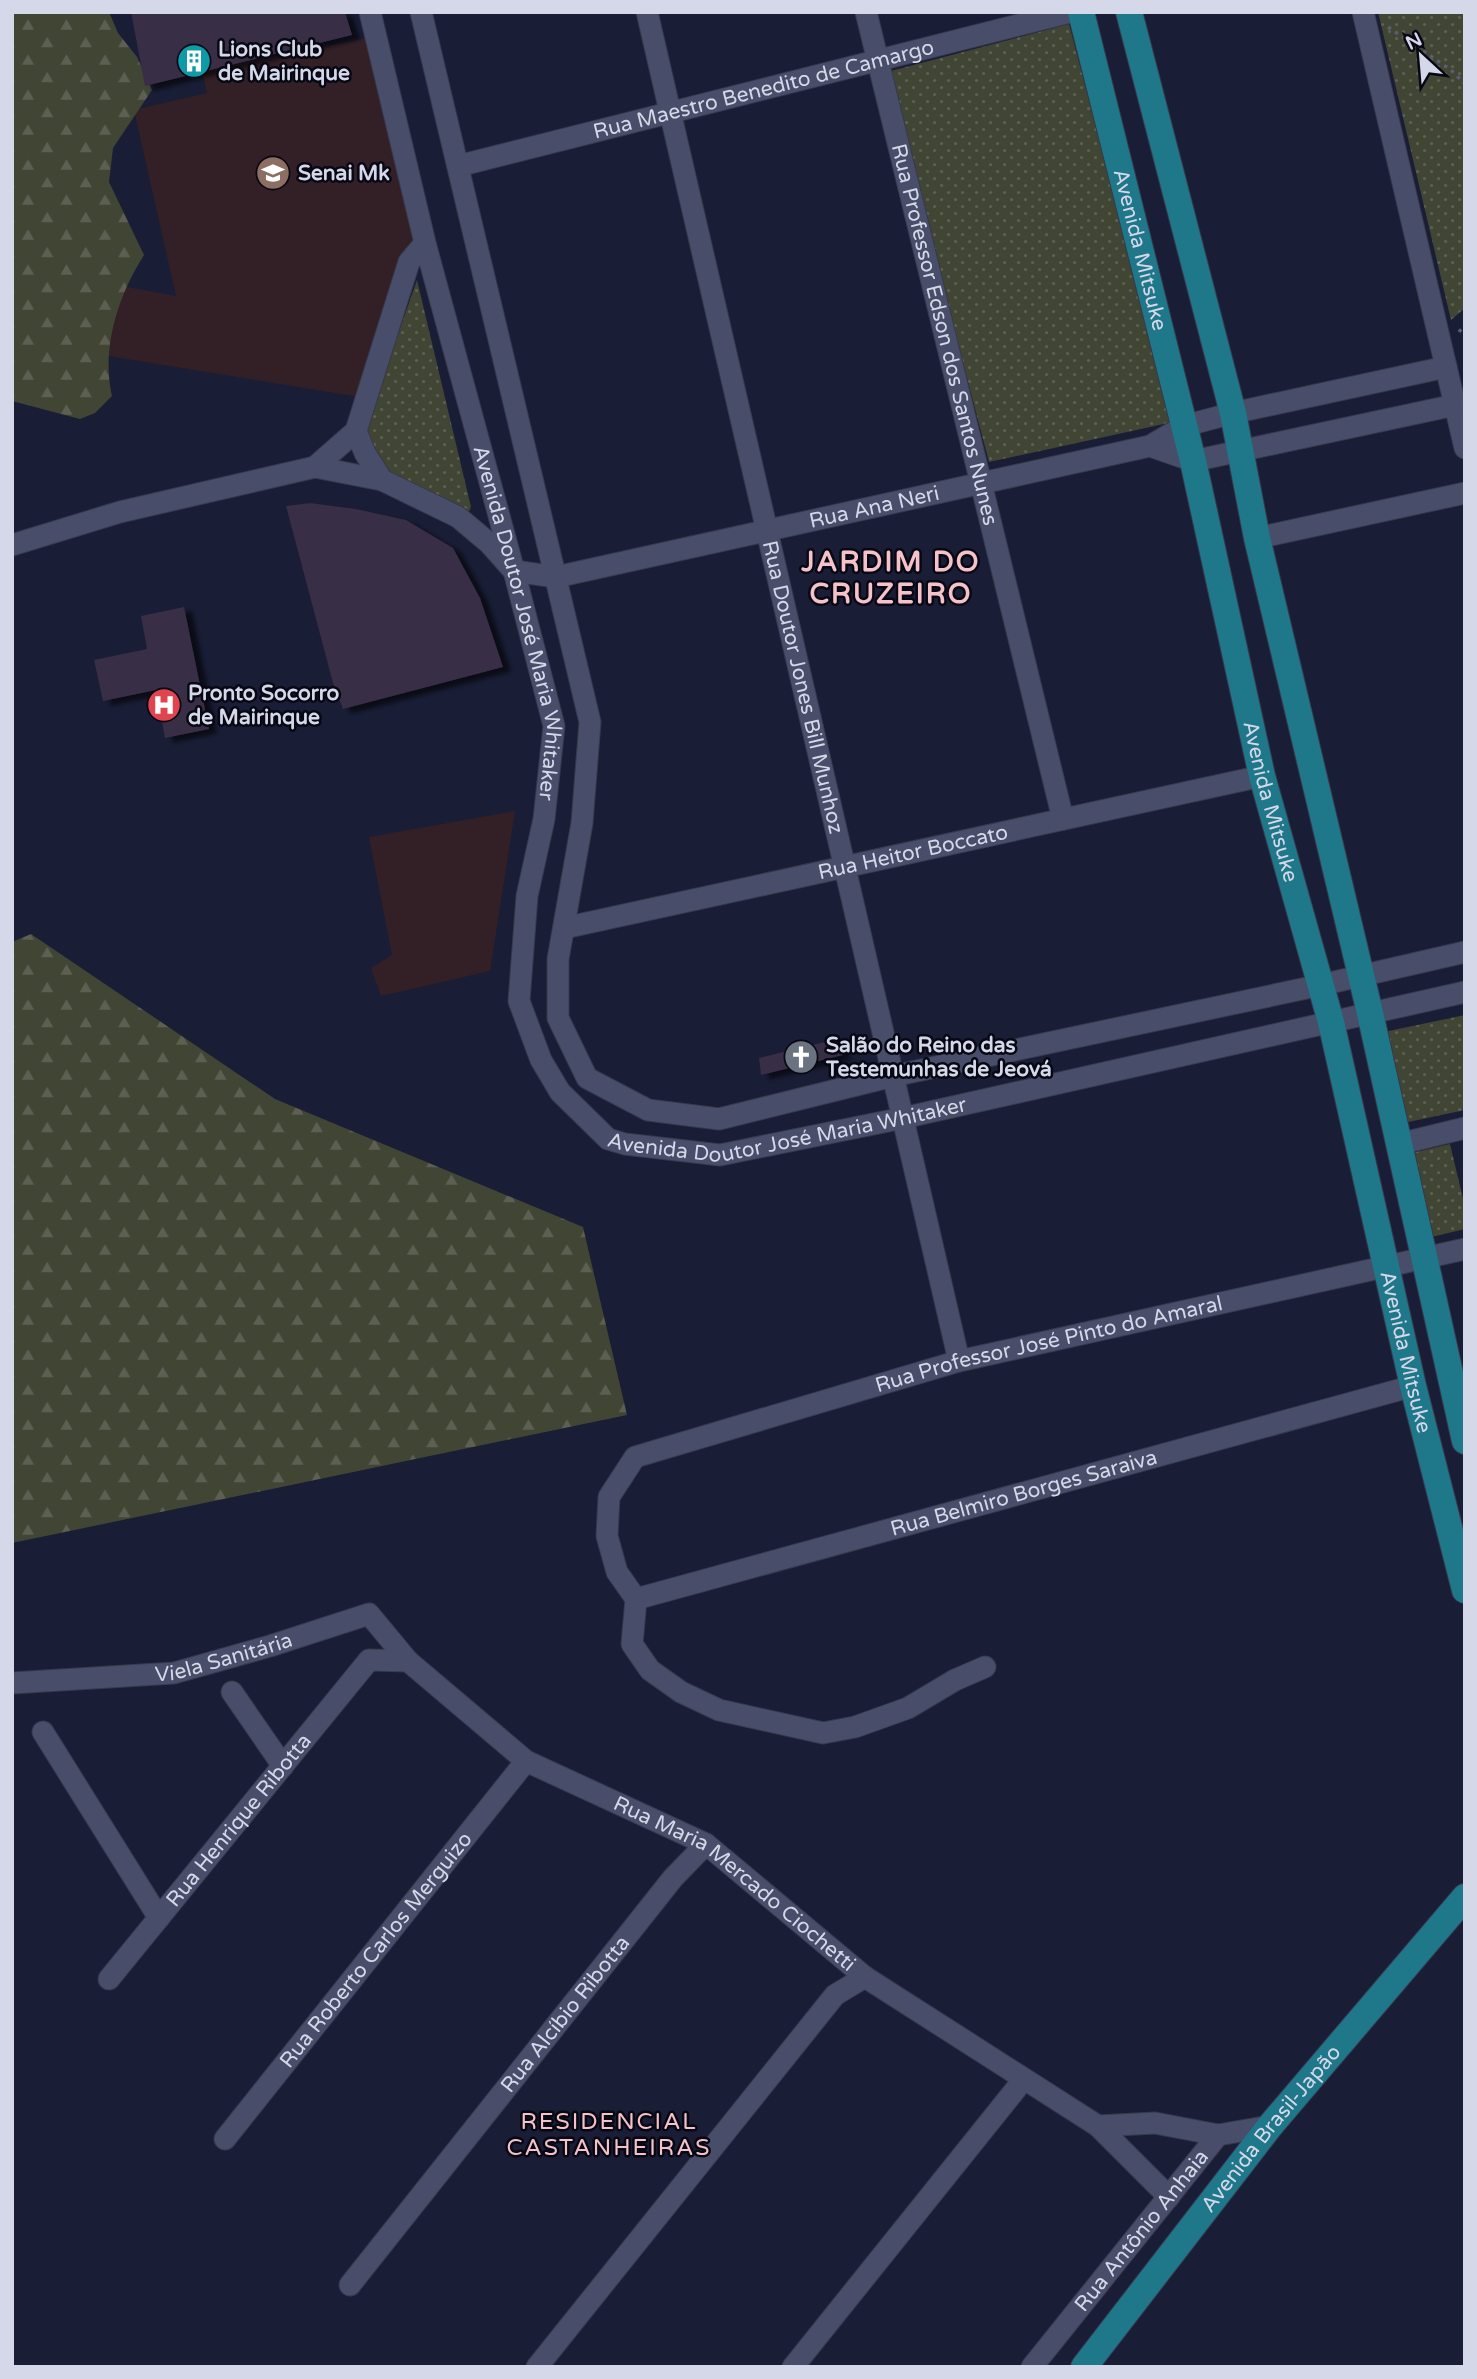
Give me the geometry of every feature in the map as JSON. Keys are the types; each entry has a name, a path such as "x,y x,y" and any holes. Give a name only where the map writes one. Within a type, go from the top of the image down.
{"main road":[{"name":"Avenida Mitsuke","path":"1081,12 1193,461 1262,776 1331,1022 1411,1375 1465,1590"},
{"name":"Avenida Mitsuke","path":"1129,12 1233,412 1257,538 1370,1013 1465,1441"},
{"path":"1411,1375 1446,1357"},
{"name":"Avenida Brasil-Japão","path":"1084,2367 1270,2126 1465,1898"}],"street":[{"name":"Avenida Doutor José Maria Whitaker","path":"370,12 425,243 554,726 544,819 527,895 519,1001 541,1060 560,1092 608,1139 625,1144 720,1156 903,1118 1465,992"},
{"name":"Avenida Doutor José Maria Whitaker","path":"421,12 590,722 582,823 558,959 558,1018 587,1079 648,1110 719,1119 893,1076 1465,952"},
{"name":"Rua Doutor Jones Bill Munhoz","path":"647,12 959,1361"},
{"name":"Rua Professor Edson dos Santos Nunes","path":"866,12 1063,819"},
{"name":"Rua Maestro Benedito de Camargo","path":"458,166 1070,12"},
{"path":"1363,12 1465,448"},
{"path":"315,467 356,431 409,262 425,243"},
{"name":"Rua Ana Neri","path":"556,577 1150,446 1184,426 1233,412 1446,367"},
{"path":"1150,446 1193,461 1455,405"},
{"path":"356,431 365,453 382,480"},
{"path":"12,545 120,512 315,467 382,480 458,517 490,544 514,571 556,577"},
{"path":"1257,538 1465,493"},
{"name":"Rua Heitor Boccato","path":"564,928 1262,776"},
{"path":"1399,1144 1465,1129"},
{"name":"Rua Professor José Pinto do Amaral","path":"636,1599 617,1572 607,1536 609,1497 635,1457 959,1361 1465,1249"},
{"name":"Rua Belmiro Borges Saraiva","path":"636,1599 1411,1375"},
{"path":"636,1599 632,1644 650,1670 681,1692 719,1710 823,1733 855,1727 908,1708 955,1680 985,1667"},
{"name":"Viela Sanitária","path":"12,1682 174,1673 369,1614 408,1661"},
{"name":"Rua Henrique Ribotta","path":"109,1979 369,1660 408,1661"},
{"name":"Rua Maria Mercado Ciochetti","path":"408,1661 526,1761 706,1844 864,1977 1098,2126 1169,2197"},
{"path":"232,1692 283,1766"},
{"path":"43,1732 159,1918"},
{"name":"Rua Roberto Carlos Merguizo","path":"225,2139 526,1761"},
{"name":"Rua Alcíbio Ribotta","path":"350,2285 673,1878 706,1844"},
{"path":"537,2367 835,1995 864,1977"},
{"path":"793,2367 1024,2079"},
{"path":"1098,2126 1155,2123 1218,2136"},
{"name":"Rua Antônio Anhaia","path":"1032,2367 1218,2136 1270,2126"}],"path":[{"path":"1388,27 1451,70 1465,84"}],"shaded area":[{"name":"Senai Mk","path":"367,38 413,236 360,397 102,355 116,285 176,296 134,110 207,93 202,70"},
{"path":"515,811 490,971 381,996 371,968 392,955 369,837"}],"green space":[{"path":"12,12 109,12 118,33 137,57 152,90 113,148 109,182 144,255 126,288 114,323 109,359 112,396 95,413 80,419 12,401"},
{"path":"1378,12 1465,12 1465,308 1451,320"},
{"path":"1069,24 1173,422 989,462 887,72"},
{"path":"417,280 471,507 467,516 389,473 364,431"},
{"path":"31,934 275,1099 583,1227 627,1415 12,1543 12,942"},
{"path":"1465,1015 1465,1110 1399,1124 1379,1033"},
{"path":"1450,1144 1465,1207 1465,1229 1423,1239 1403,1155"}],"building":[{"name":"Lions Club de Mairinque","path":"131,12 345,12 352,35 145,86"},
{"path":"310,503 356,509 406,520 453,548 480,598 503,667 343,709 333,683 286,506"},
{"path":"184,607 209,729 165,738 156,690 103,701 94,660 147,649 141,616"},
{"name":"Salão do Reino das Testemunhas de Jeová","path":"837,1039 843,1055 761,1075 759,1058"}],"place":[{"name":"Lions Club de Mairinque","path":"194,61"},
{"name":"Senai Mk","path":"273,173"},
{"name":"Pronto Socorro de Mairinque","path":"164,705"},
{"name":"Salão do Reino das Testemunhas de Jeová","path":"801,1057"}],"district":[{"name":"JARDIM DO CRUZEIRO","path":"891,577"},
{"name":"RESIDENCIAL CASTANHEIRAS","path":"609,2134"}]}
